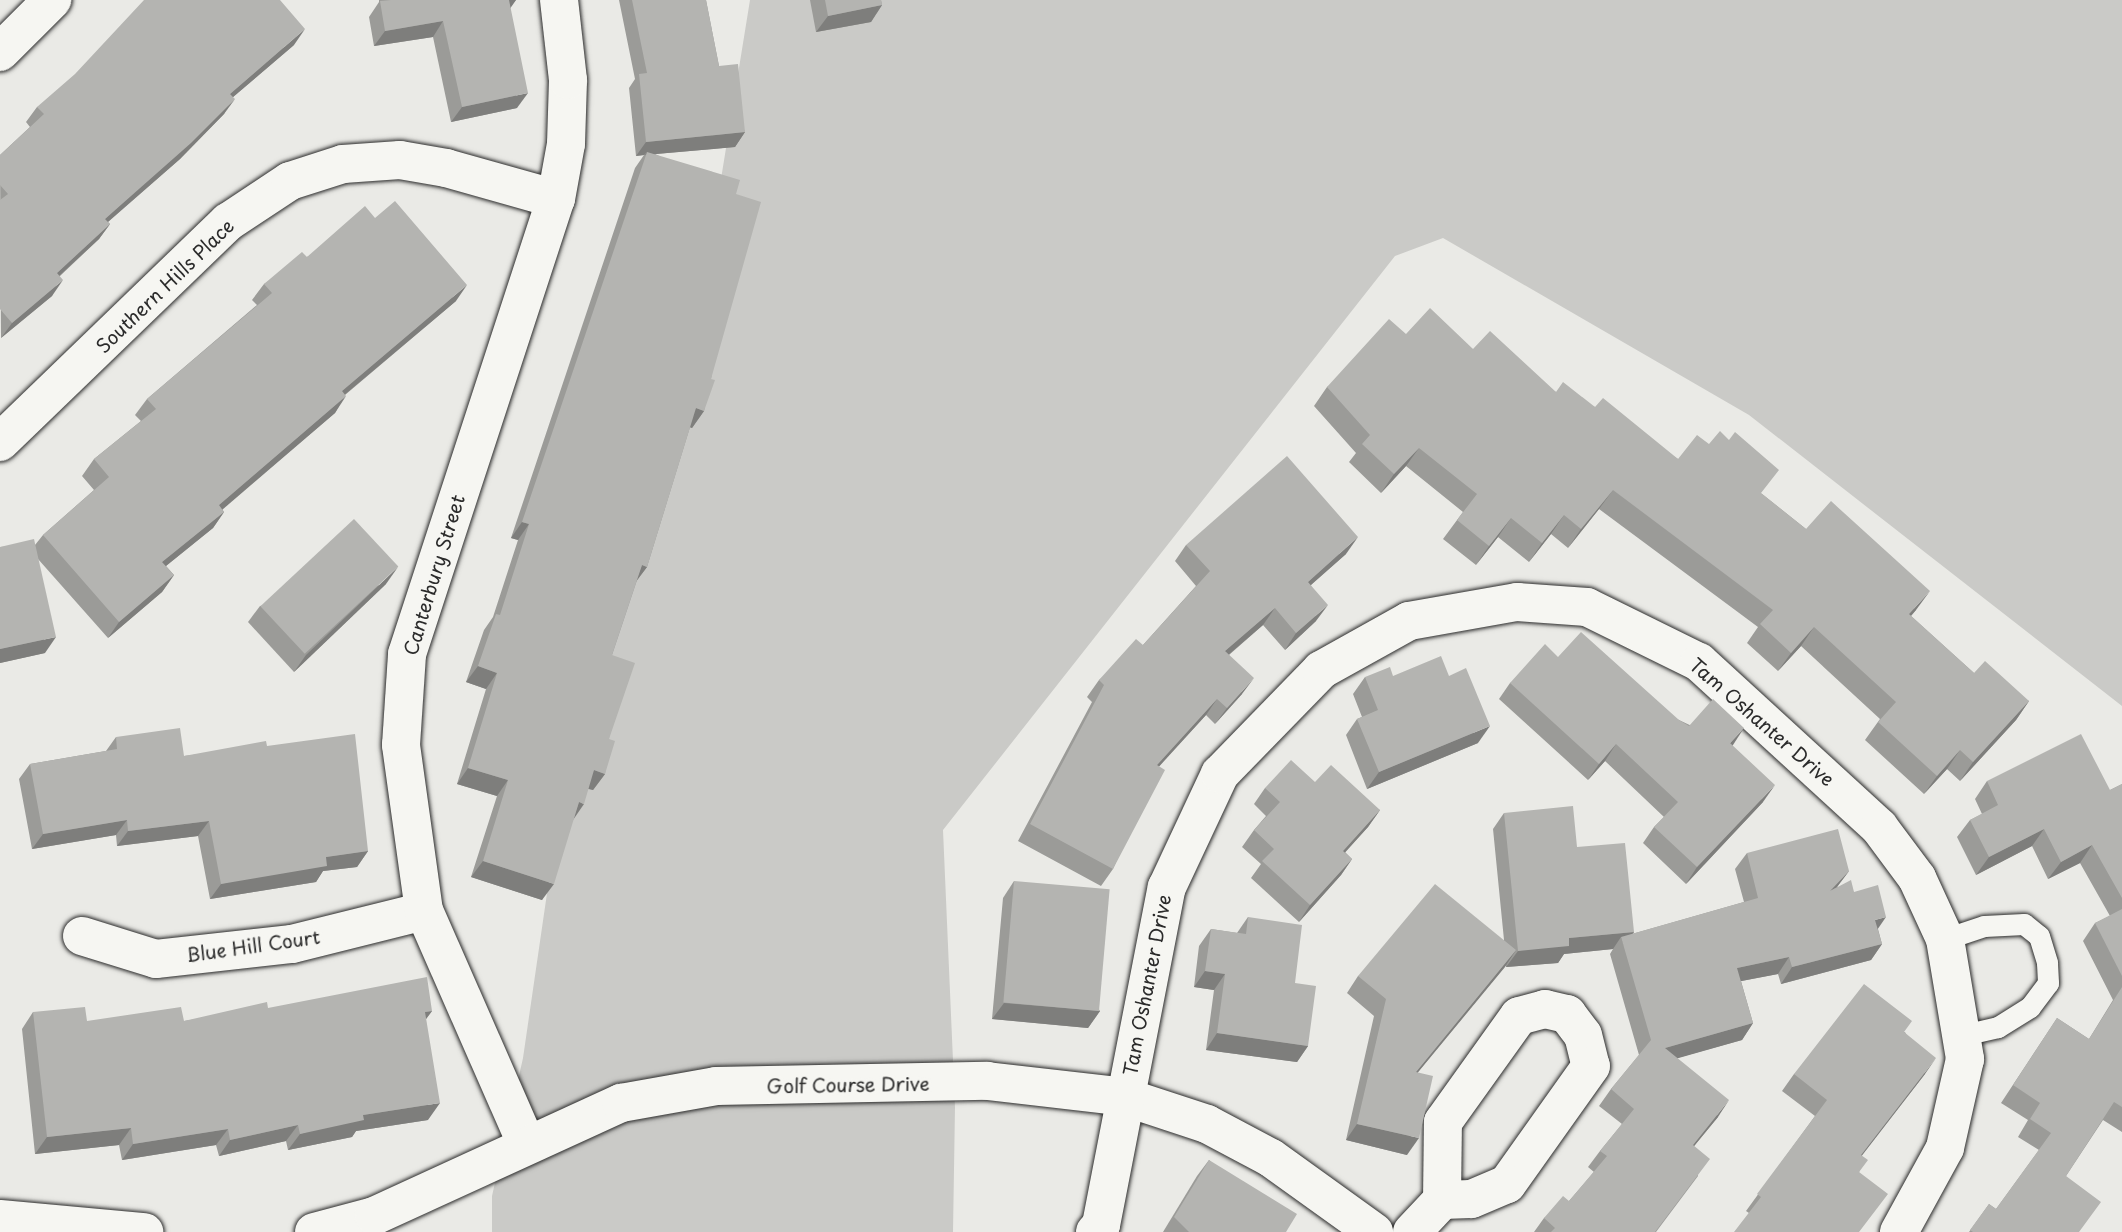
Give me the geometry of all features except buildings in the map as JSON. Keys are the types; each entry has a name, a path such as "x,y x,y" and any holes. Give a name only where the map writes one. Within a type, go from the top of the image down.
{"street":[{"path":"0,52 52,0"},
{"name":"Canterbury Street","path":"526,1143 424,911 401,745 407,654 555,200 566,144 568,80 559,0"},
{"name":"Southern Hills Place","path":"0,442 228,222 290,181 343,164 400,160 446,168 555,200"},
{"name":"Tam Oshanter Drive","path":"1095,1232 1101,1225 1167,887 1220,774 1321,670 1409,621 1517,602 1587,607 1699,662 1879,827 1917,878 1945,939 1964,1035 1958,1104 1945,1148 1899,1232"},
{"name":"Blue Hill Court","path":"82,936 156,959 292,944 424,911"},
{"path":"1412,1232 1443,1200 1471,1199 1507,1184 1591,1066 1584,1035 1567,1014 1545,1009 1519,1016 1443,1122 1443,1200"},
{"name":"Golf Course Drive","path":"314,1232 374,1216 526,1143 621,1103 716,1086 987,1081 1125,1097 1207,1124 1271,1158 1374,1232"},
{"path":"0,1219 144,1232"}],"lane":[{"path":"1945,939 1984,926 2024,924 2039,936 2047,963 2048,983 2031,1007 1998,1027 1964,1035"}],"shaded area":[{"path":"750,0 2122,0 2122,706 1749,415 1443,238 1395,256 943,830 955,1107 953,1232 492,1232 492,1196 523,1058 559,811 721,179"}]}
